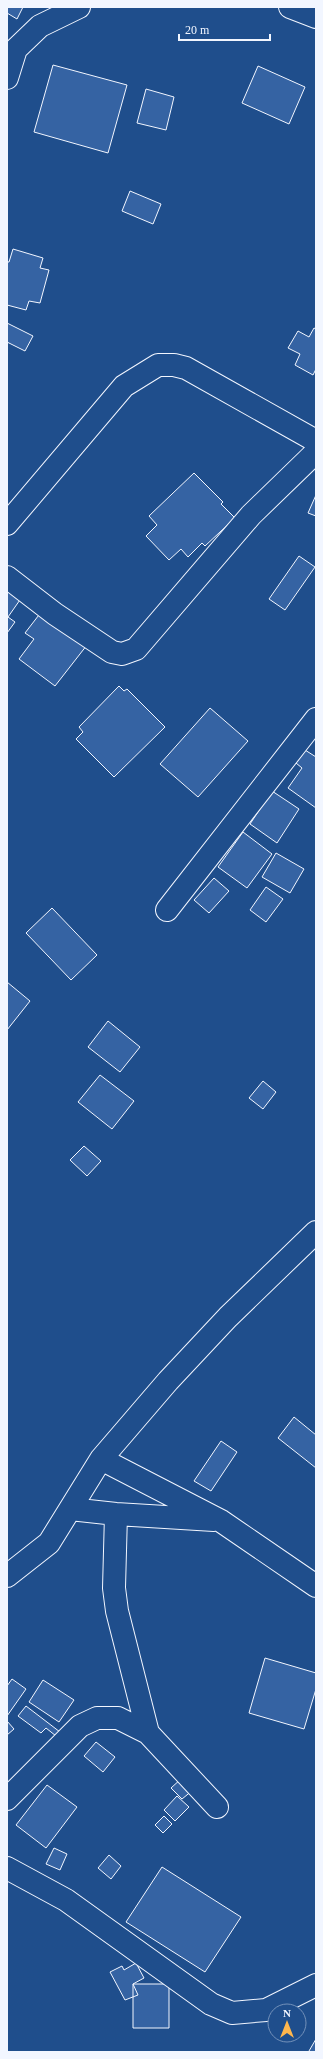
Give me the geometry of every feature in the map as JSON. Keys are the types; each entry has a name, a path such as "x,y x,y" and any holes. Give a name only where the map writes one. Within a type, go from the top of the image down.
{"street":[{"path":"7,78 16,49 40,26 79,7"},
{"path":"290,7 316,17"},
{"path":"7,524 124,386 158,365 174,365 186,368 316,441"},
{"path":"7,577 55,614 112,652 122,654 136,649 251,515 316,452"},
{"path":"167,910 316,719"},
{"path":"7,1576 49,1543 101,1459 168,1381 228,1317 316,1232"},
{"path":"101,1459 221,1521 316,1586"},
{"path":"70,1509 116,1514 221,1521"},
{"path":"116,1514 114,1588 117,1611 148,1733"},
{"path":"7,1799 80,1726 97,1718 118,1718 148,1733 216,1807"},
{"path":"7,1868 66,1900 210,2004 232,2013 266,2010 316,1984"}],"building":[{"path":"7,7 23,7 17,19 7,13"},
{"path":"53,65 127,85 108,153 34,132"},
{"path":"258,66 305,87 289,124 242,103"},
{"path":"146,89 174,97 166,130 137,123"},
{"path":"130,191 161,204 153,224 122,211"},
{"path":"13,249 43,258 40,268 49,270 40,303 29,301 26,310 7,305 7,262 9,262"},
{"path":"7,323 33,336 25,351 7,342"},
{"path":"314,328 316,329 316,369 313,375 295,365 300,354 288,348 298,331 309,337"},
{"path":"194,473 223,502 221,504 235,518 205,546 202,543 188,557 181,549 169,560 146,536 157,525 149,516"},
{"path":"316,495 316,516 308,513"},
{"path":"299,556 315,567 285,610 269,599"},
{"path":"7,586 22,597 8,617 15,622 7,633"},
{"path":"42,611 87,645 55,686 19,659 34,639 25,633"},
{"path":"119,686 124,691 127,689 165,727 114,777 76,739 83,732 79,727"},
{"path":"210,708 248,741 198,797 160,764"},
{"path":"305,750 316,757 316,808 288,788 302,768 296,763"},
{"path":"272,791 299,809 277,843 250,824"},
{"path":"243,832 272,854 247,888 218,867"},
{"path":"276,853 304,869 290,893 262,877"},
{"path":"214,878 229,891 209,913 194,900"},
{"path":"266,887 283,899 266,922 250,910"},
{"path":"52,908 97,955 71,980 26,933"},
{"path":"7,982 30,1001 7,1030"},
{"path":"108,1021 140,1047 120,1072 88,1047"},
{"path":"100,1075 134,1101 112,1129 78,1102"},
{"path":"263,1081 276,1092 263,1109 249,1098"},
{"path":"84,1146 101,1161 87,1176 70,1160"},
{"path":"294,1417 316,1435 316,1468 278,1438"},
{"path":"221,1441 237,1452 211,1491 194,1481"},
{"path":"265,1658 316,1673 316,1689 304,1729 249,1713"},
{"path":"12,1679 26,1689 7,1716 7,1686"},
{"path":"43,1680 74,1700 59,1722 29,1702"},
{"path":"26,1706 60,1732 56,1736 46,1728 41,1733 18,1716"},
{"path":"7,1721 14,1729 7,1735"},
{"path":"96,1742 115,1757 103,1772 84,1756"},
{"path":"182,1778 193,1790 182,1799 171,1788"},
{"path":"47,1785 77,1807 46,1848 16,1825"},
{"path":"177,1796 189,1807 175,1821 164,1810"},
{"path":"164,1816 172,1824 163,1833 155,1825"},
{"path":"54,1848 67,1854 60,1870 46,1864"},
{"path":"109,1855 121,1866 111,1879 98,1868"},
{"path":"162,1867 241,1917 205,1972 126,1922"},
{"path":"136,1963 144,1978 133,1984 138,1995 125,2000 110,1972 122,1966 124,1970"},
{"path":"133,1984 169,1984 169,2028 133,2028"},
{"path":"316,2039 316,2052 310,2052 309,2051"}]}
